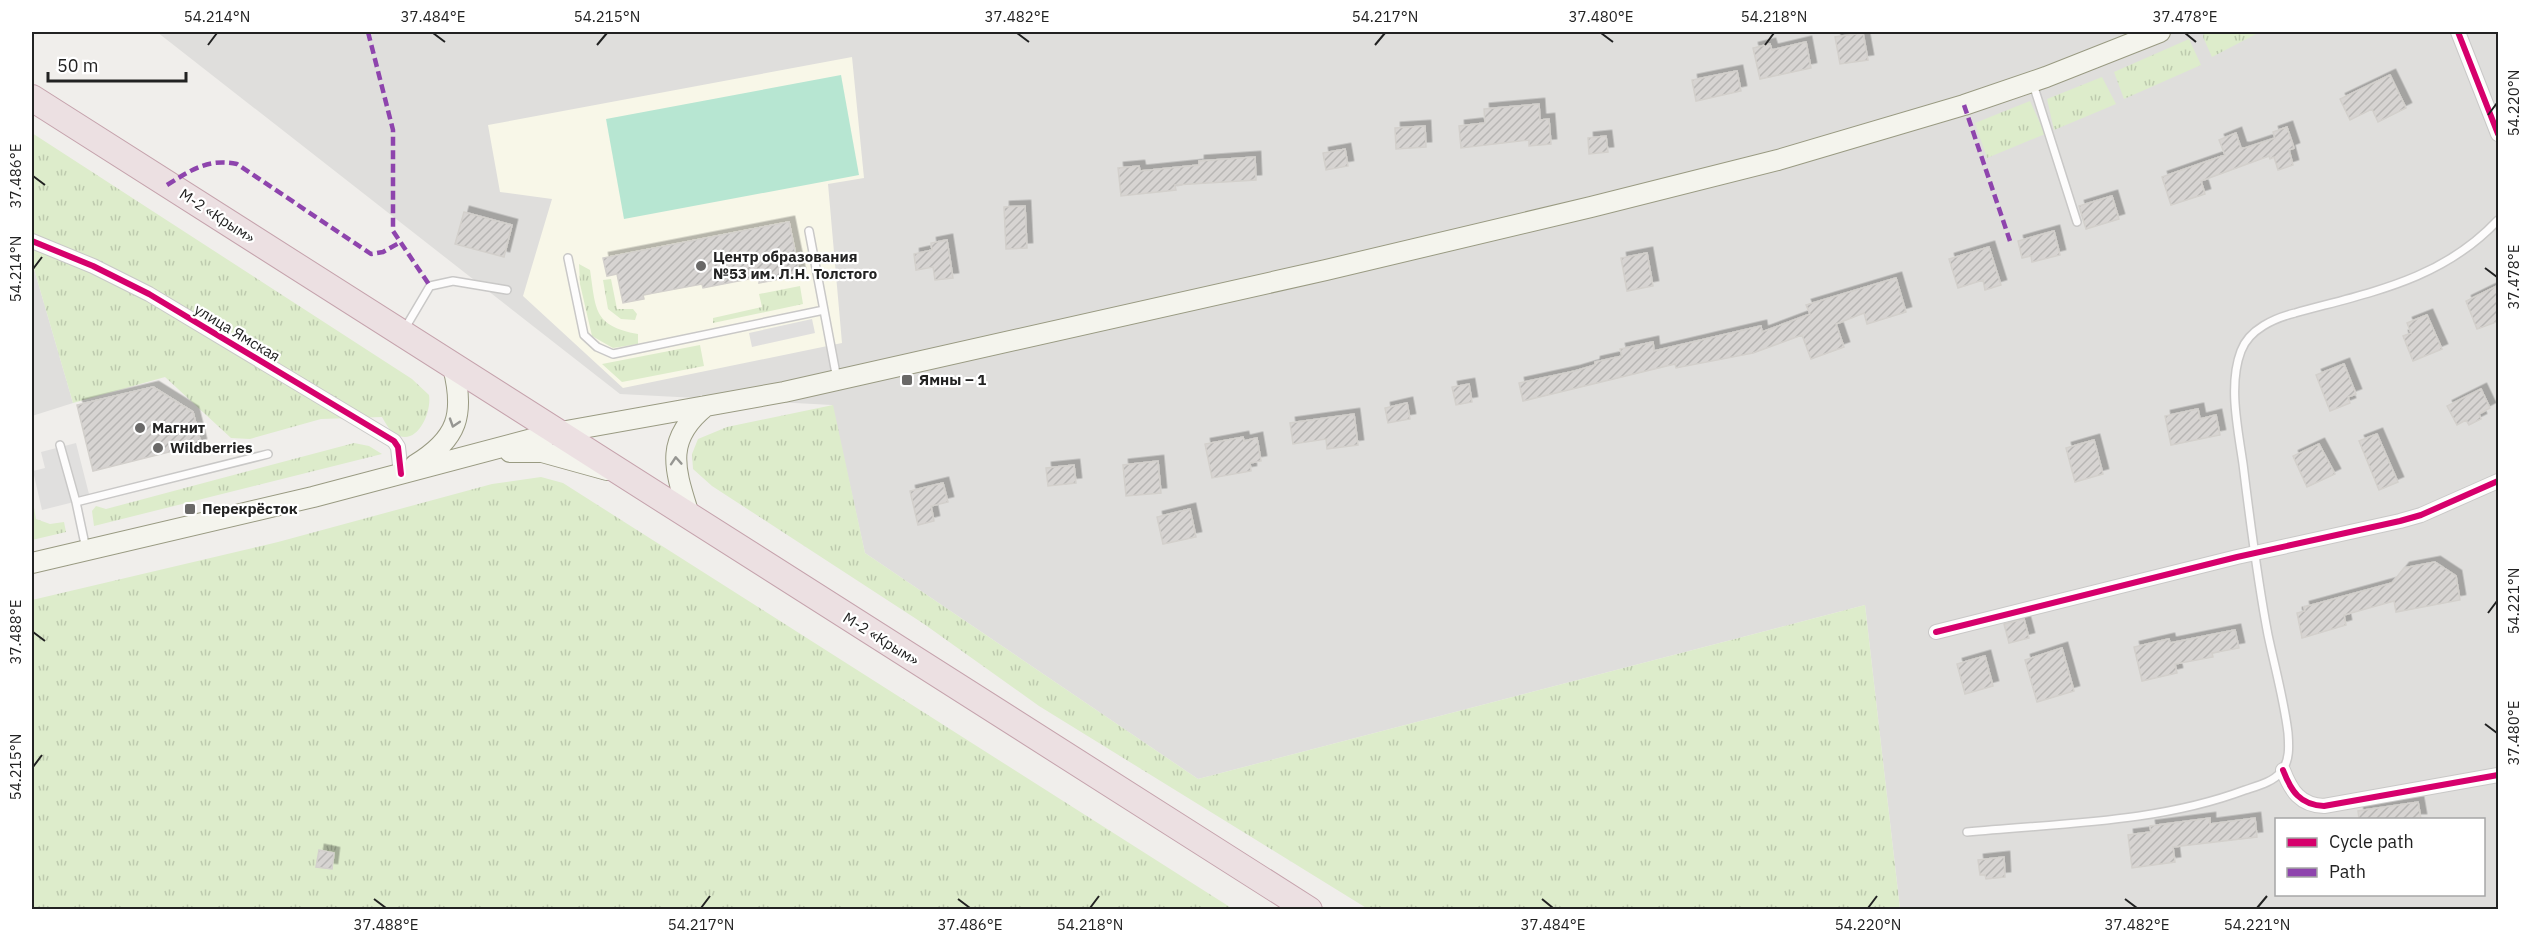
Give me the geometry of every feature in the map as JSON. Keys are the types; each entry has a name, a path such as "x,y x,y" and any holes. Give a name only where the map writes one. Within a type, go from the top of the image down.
{"highway":[{"name":"М-2 «Крым»","path":"32,98 555,433 1309,909"}],"main road":[{"path":"32,563 401,474 555,433 784,392 1338,268 1591,207 1842,141 2032,82 2160,32"},
{"path":"401,474 435,453 453,430 460,396 453,367"},
{"path":"690,518 678,480 675,453 685,427 706,406"},
{"path":"486,451 542,452 618,473"}],"street":[{"path":"2458,32 2499,134"},
{"name":"улица Ямская","path":"32,241 93,266 149,294 394,441 398,447 401,474"},
{"path":"1936,632 2421,515 2499,482"},
{"path":"2283,771 2290,787 2299,797 2310,804 2324,806 2499,775"}],"lane":[{"path":"2032,82 2077,222"},
{"path":"1966,831 2167,813 2211,803 2268,782 2283,771 2289,750 2288,733 2255,554 2236,405 2237,369 2245,343 2258,329 2274,320 2391,288 2421,276 2479,240 2499,220"},
{"path":"809,231 837,379"},
{"path":"568,258 584,334 597,347 613,354 824,310"},
{"path":"402,334 430,286 453,281 507,290"},
{"path":"60,445 76,502 86,550"},
{"path":"76,502 268,454"}],"shaded area":[{"path":"157,32 2498,32 2498,909 1900,909 1865,605 1198,779 865,553 832,405 620,394"},
{"path":"852,57 864,178 828,184 842,343 623,388 523,296 552,199 500,192 488,125"},
{"path":"32,262 73,403 32,416"},
{"path":"812,319 815,333 752,347 749,333"},
{"path":"76,443 90,498 42,510 33,471 45,468 41,452"}],"green space":[{"path":"2204,32 2260,32 2212,57 2203,37"},
{"path":"2189,39 2201,65 2124,99 2114,72"},
{"path":"841,75 859,175 624,219 606,119"},
{"path":"2102,77 2116,104 2054,130 2047,99"},
{"path":"2030,101 2045,134 1987,158 1975,123"},
{"path":"32,133 412,379 429,395 428,411 421,427 416,433 402,437 392,432 382,417 321,419 250,439 231,438 165,377 73,403 32,262"},
{"path":"579,264 590,270 599,314 612,326 638,334 638,344 613,348 592,336 580,284"},
{"path":"611,279 617,309 633,309 637,314 635,320 621,319 608,309 603,280"},
{"path":"800,286 803,304 713,323 713,318 762,307 759,294"},
{"path":"700,345 704,366 622,382 602,364"},
{"path":"833,405 865,553 1198,779 1865,605 1900,909 1368,909 1039,706 924,624 712,486 693,469 692,454 698,439 727,427"},
{"path":"354,443 369,446 382,454 94,526 92,511 96,506 106,509"},
{"path":"541,477 563,483 1233,909 32,909 32,600 278,542 492,484"},
{"path":"32,496 36,519 50,524 64,522 66,532 32,540"}],"building":[{"path":"1863,33 1868,60 1840,64 1835,37"},
{"path":"1806,42 1811,68 1760,79 1753,48 1770,44 1772,50"},
{"path":"1737,71 1741,91 1696,101 1692,80"},
{"path":"2390,75 2406,108 2378,122 2372,109 2350,120 2340,99"},
{"path":"1539,104 1540,120 1549,119 1551,144 1529,146 1529,140 1461,148 1459,126 1485,123 1484,109"},
{"path":"1425,126 1426,147 1396,149 1395,128"},
{"path":"2287,127 2294,148 2289,150 2293,165 2278,170 2274,157 2270,159 2269,156 2201,181 2205,194 2171,205 2162,177 2225,155 2219,140 2236,133 2241,148 2245,148 2275,138 2273,132"},
{"path":"1606,136 1608,152 1589,154 1588,138"},
{"path":"1345,149 1348,166 1326,170 1323,153"},
{"path":"1255,157 1256,180 1175,185 1176,190 1121,196 1118,168 1139,166 1140,171 1199,165 1199,161"},
{"path":"2112,196 2119,219 2086,229 2079,206"},
{"path":"1025,206 1027,248 1006,249 1004,207"},
{"path":"464,212 512,225 504,257 455,244"},
{"name":"Центр образования №53 им. Л.Н. Толстого","path":"789,222 800,275 759,283 759,277 703,288 702,284 643,295 644,299 623,303 617,274 607,276 603,258"},
{"path":"2054,231 2060,255 2032,262 2031,256 2022,258 2018,241"},
{"path":"947,240 953,278 935,280 933,267 916,270 914,254 932,250 931,243"},
{"path":"1989,247 2001,285 1985,290 1983,280 1958,288 1949,259"},
{"path":"1647,253 1653,286 1627,291 1621,258"},
{"path":"1896,278 1906,312 1867,324 1864,313 1836,324 1844,347 1811,359 1802,335 1753,353 1676,368 1675,364 1523,401 1519,383 1575,371 1595,365 1595,362 1622,356 1620,349 1653,342 1654,351 1761,326 1762,332 1810,314 1806,305"},
{"path":"2499,285 2499,321 2477,329 2466,301"},
{"path":"2427,315 2442,349 2413,361 2403,336 2411,333 2407,323"},
{"path":"2344,364 2356,394 2348,397 2350,403 2330,411 2316,375"},
{"path":"1469,384 1472,402 1456,405 1452,387"},
{"name":"Магнит","path":"153,387 193,412 201,444 93,471 77,405"},
{"path":"2481,389 2490,408 2479,414 2481,419 2469,425 2466,420 2457,425 2447,406"},
{"path":"1407,403 1410,419 1388,423 1385,408"},
{"path":"2198,409 2200,419 2216,415 2220,435 2171,445 2165,416"},
{"path":"1354,414 1358,445 1327,449 1326,439 1293,444 1290,423"},
{"path":"2377,434 2398,482 2379,490 2359,441"},
{"path":"1243,437 1244,441 1257,438 1261,461 1250,463 1251,471 1212,478 1205,444"},
{"path":"2094,440 2103,474 2075,482 2066,448"},
{"path":"2319,444 2335,474 2307,487 2293,456"},
{"path":"1158,461 1161,493 1126,496 1123,465"},
{"path":"1074,465 1076,483 1048,486 1046,468"},
{"path":"943,483 948,502 931,506 934,521 918,525 910,491"},
{"path":"1190,509 1196,537 1163,544 1157,517"},
{"path":"2435,562 2456,576 2460,600 2396,612 2394,601 2344,615 2346,625 2302,638 2297,613 2305,611 2304,607 2392,583 2404,568"},
{"path":"2024,619 2029,638 2009,643 2004,624"},
{"path":"2235,630 2239,648 2212,653 2213,657 2175,664 2177,673 2142,681 2134,647 2169,639 2170,643"},
{"path":"2062,648 2074,691 2037,702 2025,660"},
{"path":"1985,656 1993,686 1965,694 1957,664"},
{"path":"2418,802 2421,818 2359,818 2358,811"},
{"path":"2210,818 2210,824 2255,818 2257,837 2173,847 2175,862 2132,868 2128,835 2151,832 2150,826"},
{"path":"319,850 334,853 332,869 316,867"},
{"path":"2004,857 2005,877 1986,879 1985,875 1980,875 1978,860"}],"marked path":[{"path":"368,32 393,130 393,231 430,286"},
{"path":"1964,105 2010,241"},
{"path":"167,185 192,170 208,164 237,164 371,254 383,252 399,243"}],"cycle path":[{"path":"2458,32 2498,134"},
{"path":"32,241 93,266 149,294 394,441 398,447 401,474"},
{"path":"1936,632 2237,557 2400,521 2421,515 2498,481"},
{"path":"2283,770 2298,796 2309,803 2324,806 2498,775"}],"place":[{"name":"Центр образования №53 им. Л.Н. Толстого","path":"701,266"},
{"name":"Ямны – 1","path":"907,380"},
{"name":"Магнит","path":"140,428"},
{"name":"Wildberries","path":"158,448"},
{"name":"Перекрёсток","path":"190,509"}]}
